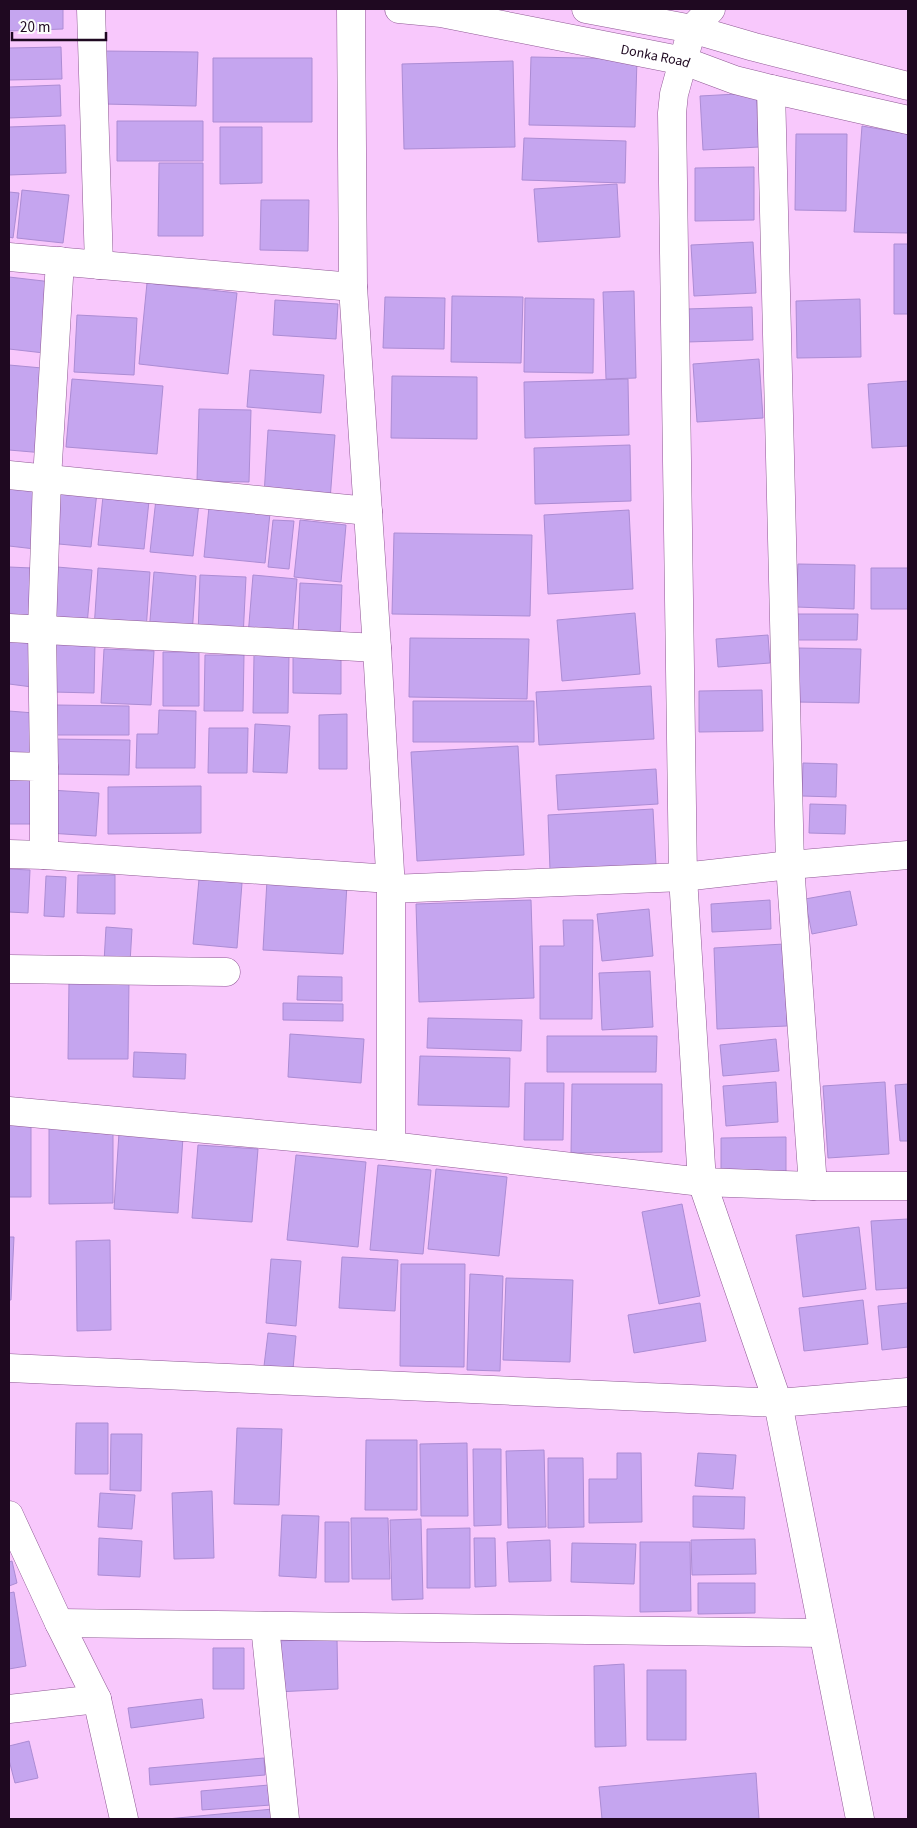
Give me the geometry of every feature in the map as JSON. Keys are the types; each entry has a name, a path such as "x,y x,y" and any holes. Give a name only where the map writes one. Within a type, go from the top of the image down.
{"street":[{"path":"91,9 99,265"},
{"path":"351,9 352,287 378,648 390,884 391,1146"},
{"name":"Donka Road","path":"402,9 443,11 684,62 735,80 908,120"},
{"path":"586,9 692,29 754,48 908,86"},
{"path":"711,9 692,29 674,94 672,113 684,877 702,1182 778,1403 860,1819"},
{"path":"772,89 790,865 813,1186"},
{"path":"9,257 352,287"},
{"path":"44,855 42,630 47,479 60,262"},
{"path":"9,475 368,510"},
{"path":"9,628 378,648"},
{"path":"9,766 44,767"},
{"path":"9,854 44,855 390,884 684,877 790,865 908,855"},
{"path":"9,969 226,972"},
{"path":"9,1111 391,1146 702,1182 813,1186 908,1186"},
{"path":"9,1368 778,1403 908,1392"},
{"path":"9,1515 59,1624 98,1699 124,1819"},
{"path":"59,1624 823,1633"},
{"path":"265,1626 285,1819"},
{"path":"9,1709 98,1699"}],"building":[{"path":"9,9 63,9 63,29 9,31"},
{"path":"61,47 62,79 9,80 9,48"},
{"path":"103,51 198,52 196,106 103,104"},
{"path":"531,57 637,59 635,127 529,125"},
{"path":"213,58 312,58 312,122 213,122"},
{"path":"513,61 515,147 404,149 402,64"},
{"path":"60,85 61,116 9,118 9,87"},
{"path":"756,93 759,147 703,150 700,96"},
{"path":"117,121 203,121 203,161 117,161"},
{"path":"65,125 66,173 9,175 9,127"},
{"path":"862,126 908,134 908,233 854,232"},
{"path":"220,127 262,127 262,183 220,184"},
{"path":"796,134 847,134 846,211 795,210"},
{"path":"524,138 626,141 625,183 522,180"},
{"path":"159,163 203,163 203,236 158,236"},
{"path":"754,167 754,220 695,221 695,168"},
{"path":"617,184 620,237 538,242 534,189"},
{"path":"22,190 69,195 63,243 17,238"},
{"path":"9,192 19,193 13,238 9,237"},
{"path":"261,200 309,200 308,251 260,250"},
{"path":"753,242 756,293 694,296 691,245"},
{"path":"894,244 908,244 908,314 894,314"},
{"path":"9,277 52,282 44,353 9,349"},
{"path":"147,283 237,293 228,374 139,364"},
{"path":"634,291 636,378 606,379 603,292"},
{"path":"452,296 523,297 521,363 451,362"},
{"path":"385,297 445,298 444,349 383,348"},
{"path":"525,298 594,299 593,373 524,372"},
{"path":"860,299 861,357 797,358 796,301"},
{"path":"275,300 338,304 336,339 273,335"},
{"path":"752,307 753,340 687,342 686,309"},
{"path":"77,315 137,318 134,375 74,372"},
{"path":"759,359 763,418 697,422 693,364"},
{"path":"9,365 53,369 44,453 9,450"},
{"path":"250,370 324,375 321,413 247,407"},
{"path":"392,376 477,377 477,439 391,438"},
{"path":"72,379 163,386 157,454 66,447"},
{"path":"628,379 629,435 525,438 524,382"},
{"path":"908,381 908,446 872,448 868,384"},
{"path":"199,409 251,410 249,482 197,481"},
{"path":"268,430 335,435 330,500 264,495"},
{"path":"630,445 631,501 535,504 534,448"},
{"path":"9,486 41,489 35,549 9,546"},
{"path":"54,488 97,492 91,547 48,543"},
{"path":"103,496 149,501 144,549 98,545"},
{"path":"156,499 199,503 193,556 150,552"},
{"path":"209,507 270,513 265,563 204,557"},
{"path":"629,510 633,589 548,594 544,515"},
{"path":"273,520 294,521 289,569 268,567"},
{"path":"300,520 346,525 341,582 294,577"},
{"path":"394,533 532,535 530,616 392,614"},
{"path":"798,564 855,565 854,609 796,607"},
{"path":"9,567 32,568 30,618 9,617"},
{"path":"57,567 92,570 87,625 53,622"},
{"path":"98,568 150,572 146,631 94,629"},
{"path":"871,568 908,568 908,609 871,609"},
{"path":"154,572 196,576 192,635 149,632"},
{"path":"200,575 246,577 243,638 198,636"},
{"path":"253,575 297,579 292,640 248,636"},
{"path":"300,583 342,585 340,640 298,638"},
{"path":"635,613 640,674 562,681 557,620"},
{"path":"796,614 858,614 857,640 796,640"},
{"path":"768,635 770,663 718,667 716,639"},
{"path":"9,636 34,640 32,687 9,684"},
{"path":"410,638 529,639 527,699 409,697"},
{"path":"54,642 95,643 94,693 53,692"},
{"path":"797,648 861,649 859,703 796,702"},
{"path":"104,649 154,651 151,705 101,703"},
{"path":"163,652 199,652 199,706 163,706"},
{"path":"205,655 244,655 243,711 204,711"},
{"path":"254,655 289,656 288,713 253,713"},
{"path":"293,656 341,657 341,694 293,693"},
{"path":"651,686 654,739 539,745 536,692"},
{"path":"762,690 763,731 699,732 699,691"},
{"path":"413,701 534,701 534,742 413,742"},
{"path":"56,705 129,706 129,735 56,735"},
{"path":"159,710 196,711 195,768 136,768 137,734 158,734"},
{"path":"9,711 34,713 31,760 9,758"},
{"path":"347,714 347,769 319,769 319,715"},
{"path":"255,724 290,726 287,773 253,772"},
{"path":"209,728 248,728 247,773 208,773"},
{"path":"51,739 130,740 129,775 51,774"},
{"path":"518,746 524,855 417,861 411,752"},
{"path":"803,763 837,764 836,797 802,796"},
{"path":"656,769 658,804 558,810 556,775"},
{"path":"31,778 31,824 9,824 9,779"},
{"path":"201,786 201,833 108,834 108,787"},
{"path":"50,790 99,793 96,836 48,833"},
{"path":"810,804 846,805 845,834 809,833"},
{"path":"653,809 656,865 550,870 548,815"},
{"path":"9,869 30,870 28,913 9,912"},
{"path":"78,875 115,875 115,914 77,913"},
{"path":"46,876 66,877 64,917 44,916"},
{"path":"199,879 242,883 237,948 193,944"},
{"path":"267,880 347,884 343,954 263,950"},
{"path":"850,891 857,925 812,934 805,899"},
{"path":"531,900 534,998 419,1002 416,904"},
{"path":"770,900 771,929 712,932 711,904"},
{"path":"649,909 653,956 602,961 597,914"},
{"path":"563,920 593,920 592,1019 540,1019 540,946 564,946"},
{"path":"106,927 132,929 130,963 104,962"},
{"path":"784,944 787,1026 717,1029 714,948"},
{"path":"650,971 653,1027 602,1030 599,973"},
{"path":"298,976 342,977 342,1001 297,1000"},
{"path":"69,979 129,980 128,1059 68,1059"},
{"path":"283,1003 343,1004 343,1021 283,1020"},
{"path":"428,1018 522,1020 521,1051 427,1048"},
{"path":"290,1034 364,1039 361,1083 288,1077"},
{"path":"547,1036 657,1036 656,1072 547,1072"},
{"path":"776,1039 779,1071 723,1076 720,1045"},
{"path":"134,1052 186,1054 185,1079 133,1077"},
{"path":"420,1056 510,1058 509,1107 418,1105"},
{"path":"776,1082 778,1122 726,1126 723,1086"},
{"path":"885,1082 889,1154 828,1158 823,1086"},
{"path":"525,1083 564,1083 563,1140 524,1140"},
{"path":"572,1084 662,1084 662,1152 571,1153"},
{"path":"908,1084 908,1141 900,1141 895,1085"},
{"path":"9,1122 31,1122 31,1197 9,1197"},
{"path":"113,1125 113,1203 49,1204 49,1126"},
{"path":"119,1133 183,1137 178,1213 114,1209"},
{"path":"786,1137 786,1173 721,1173 721,1138"},
{"path":"198,1145 258,1149 252,1222 192,1218"},
{"path":"296,1155 366,1162 358,1247 287,1240"},
{"path":"378,1165 431,1170 423,1254 370,1250"},
{"path":"436,1169 507,1177 499,1256 428,1249"},
{"path":"682,1204 700,1296 659,1304 642,1212"},
{"path":"908,1219 908,1288 876,1290 871,1221"},
{"path":"859,1227 866,1289 803,1297 796,1235"},
{"path":"9,1237 14,1237 11,1300 9,1300"},
{"path":"110,1240 111,1330 77,1331 76,1241"},
{"path":"342,1257 398,1260 395,1311 339,1308"},
{"path":"271,1259 301,1261 296,1326 266,1323"},
{"path":"401,1264 465,1264 464,1367 400,1366"},
{"path":"470,1274 503,1276 500,1371 467,1370"},
{"path":"506,1278 573,1280 570,1362 503,1360"},
{"path":"863,1300 868,1344 804,1351 799,1308"},
{"path":"700,1303 706,1341 634,1353 628,1315"},
{"path":"908,1303 908,1347 882,1350 878,1306"},
{"path":"268,1333 296,1336 293,1369 264,1366"},
{"path":"76,1423 108,1423 108,1474 75,1474"},
{"path":"237,1428 282,1429 279,1505 234,1504"},
{"path":"111,1434 142,1434 141,1491 110,1490"},
{"path":"366,1440 417,1440 417,1510 365,1510"},
{"path":"467,1443 468,1516 421,1516 420,1444"},
{"path":"473,1449 501,1449 501,1525 474,1526"},
{"path":"544,1450 546,1527 508,1528 506,1451"},
{"path":"617,1453 641,1453 642,1522 589,1523 589,1479 617,1479"},
{"path":"698,1453 736,1455 733,1489 695,1486"},
{"path":"548,1458 583,1458 584,1527 548,1528"},
{"path":"212,1491 214,1558 174,1559 172,1493"},
{"path":"100,1493 135,1495 132,1529 98,1527"},
{"path":"693,1496 745,1497 744,1529 693,1527"},
{"path":"282,1515 319,1516 316,1578 279,1576"},
{"path":"351,1518 388,1518 390,1579 352,1579"},
{"path":"421,1519 423,1599 392,1600 390,1520"},
{"path":"325,1522 349,1522 349,1582 325,1582"},
{"path":"470,1528 470,1588 427,1588 427,1529"},
{"path":"99,1538 142,1541 140,1577 98,1575"},
{"path":"474,1538 495,1538 496,1586 475,1587"},
{"path":"755,1539 756,1574 692,1575 691,1540"},
{"path":"550,1540 551,1581 509,1582 507,1542"},
{"path":"640,1542 690,1542 691,1611 640,1612"},
{"path":"572,1543 636,1544 634,1584 571,1582"},
{"path":"12,1561 17,1583 9,1586 9,1562"},
{"path":"698,1583 755,1583 755,1613 698,1614"},
{"path":"14,1592 26,1666 9,1669 9,1593"},
{"path":"337,1639 338,1689 276,1692 274,1641"},
{"path":"213,1648 244,1648 244,1689 213,1689"},
{"path":"624,1664 626,1746 595,1747 594,1666"},
{"path":"647,1670 686,1670 686,1740 647,1740"},
{"path":"202,1699 204,1718 131,1728 128,1708"},
{"path":"29,1741 38,1778 15,1783 9,1760 9,1746"},
{"path":"264,1758 265,1775 150,1785 149,1768"},
{"path":"756,1773 759,1819 602,1819 599,1787"},
{"path":"269,1785 271,1805 202,1810 201,1791"},
{"path":"273,1809 274,1819 167,1819"}]}
